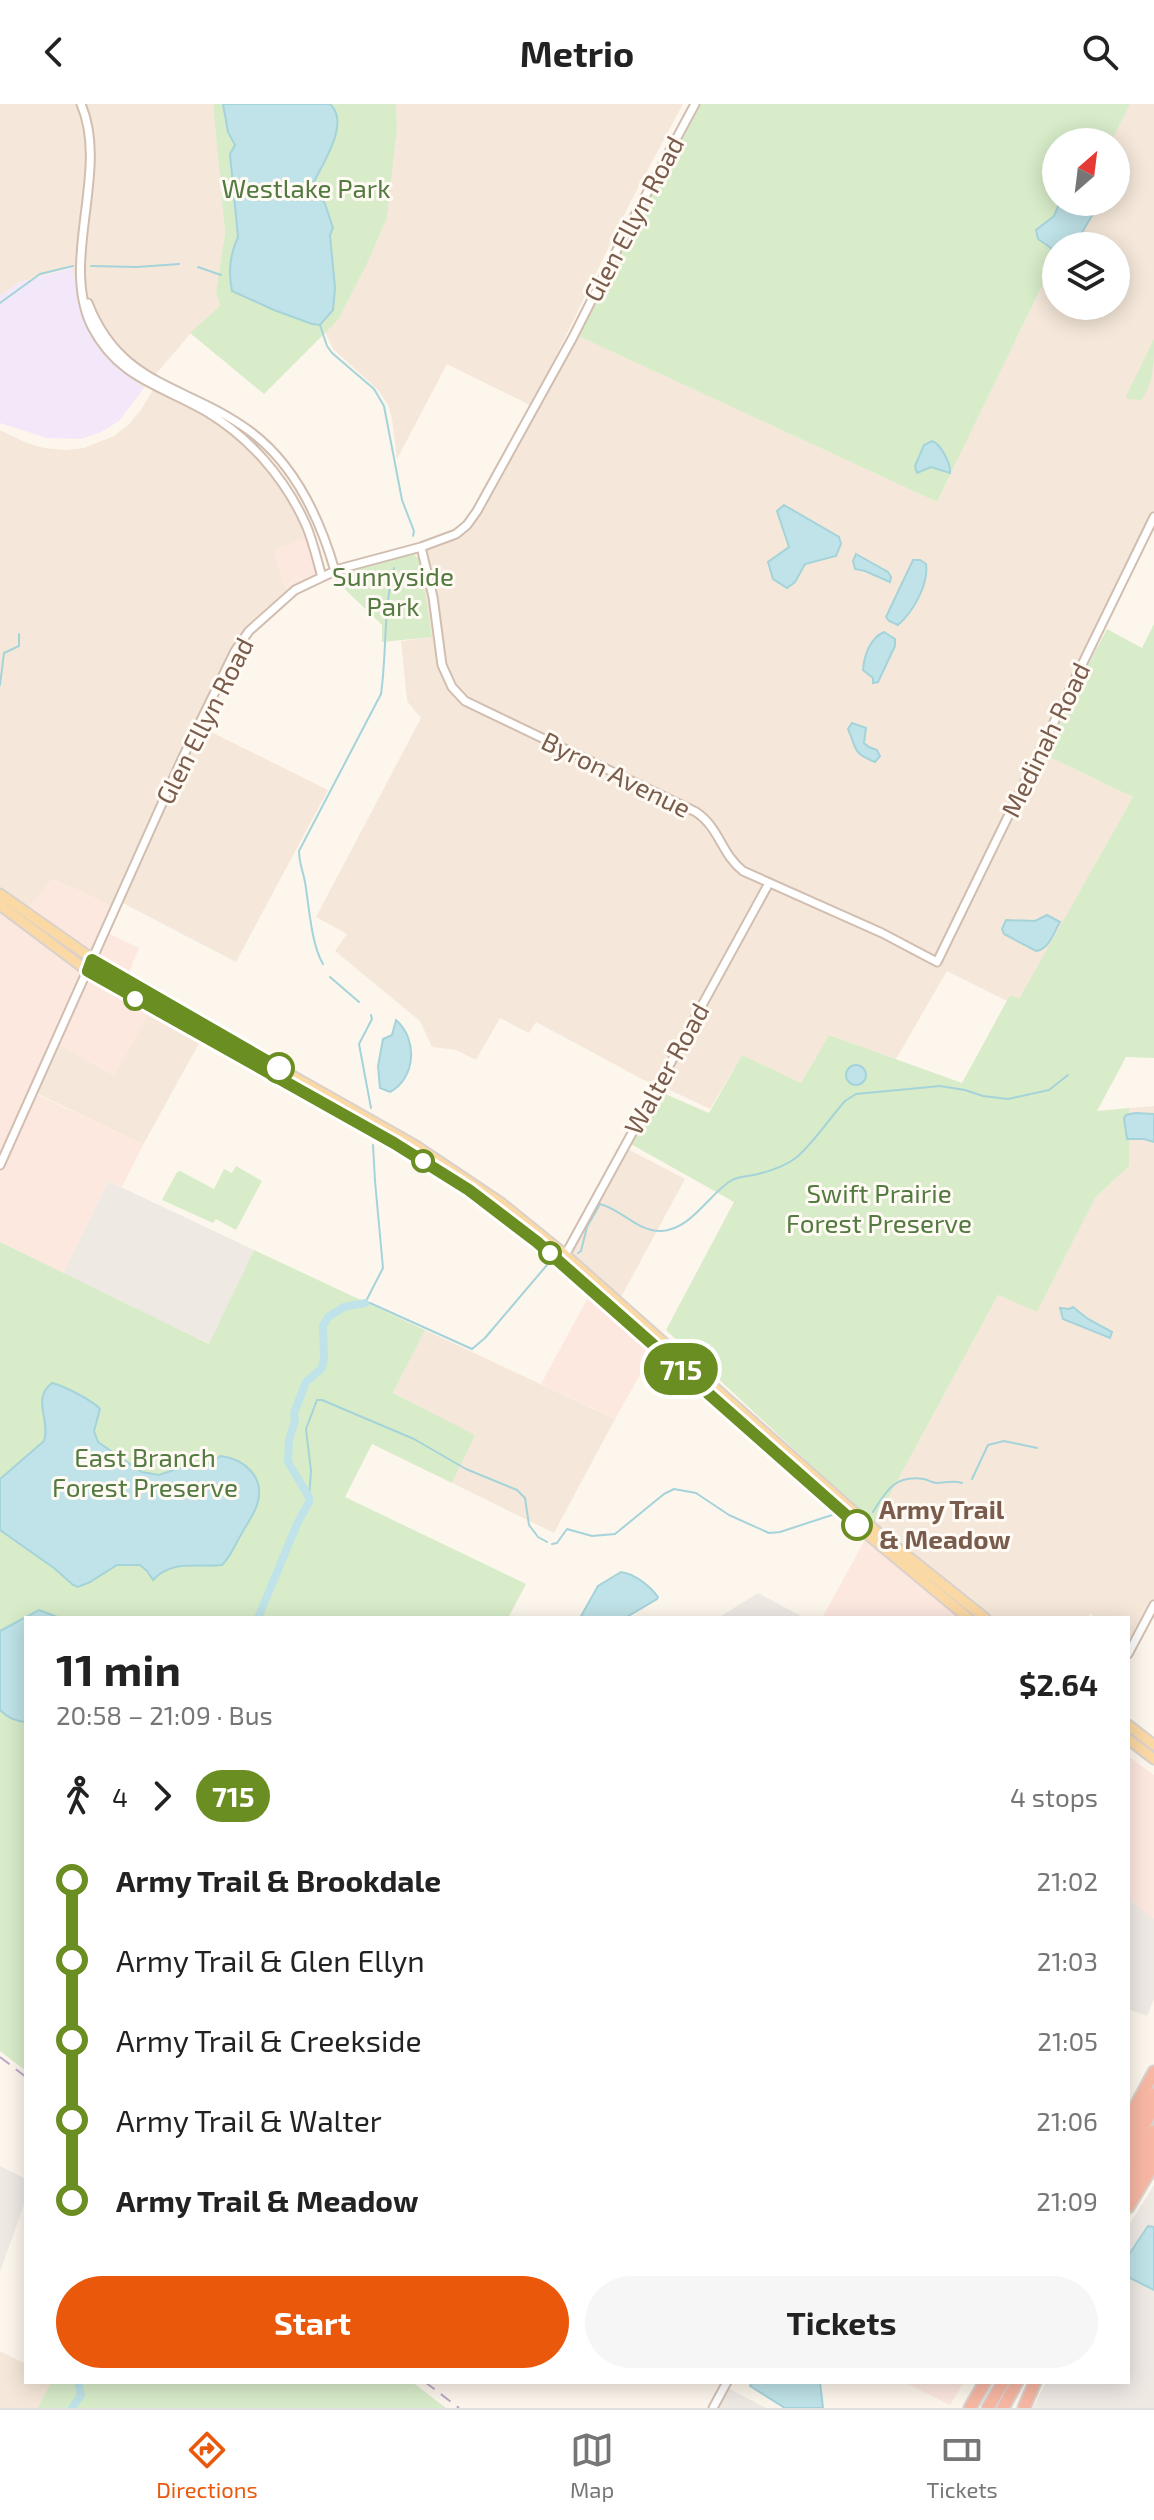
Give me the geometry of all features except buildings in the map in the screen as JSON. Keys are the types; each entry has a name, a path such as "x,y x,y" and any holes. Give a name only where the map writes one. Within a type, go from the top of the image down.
{"highway":[{"path":"1130,2116 1154,2072"},
{"path":"1130,2134 1154,2094"},
{"path":"1130,2152 1154,2107"},
{"path":"1130,2174 1154,2131"},
{"path":"1130,2192 1154,2148"},
{"path":"1130,2204 1154,2164"},
{"path":"970,2408 984,2384"},
{"path":"988,2408 1002,2384"},
{"path":"1003,2408 1016,2384"},
{"path":"1024,2408 1034,2384"}],"main road":[{"path":"0,894 92,960 474,1183 563,1253 871,1527 982,1616"},
{"path":"0,905 88,971 268,1072 393,1137 469,1190 551,1253 803,1478 966,1616"},
{"path":"268,1072 279,1068"},
{"path":"551,1253 563,1253"},
{"path":"1130,1727 1154,1745"},
{"path":"1130,1741 1154,1759"}],"street":[{"path":"81,104 90,155 81,260 86,313 91,325 108,352 124,368 220,420 244,438 264,459 306,524 322,577"},
{"name":"Glen Ellyn Road","path":"0,1165 182,759 235,651 249,631 295,590 335,571 456,534 474,516 573,337 695,104"},
{"path":"83,290 96,324 129,364 223,413 250,432 281,462 301,489 315,517 335,571"},
{"name":"Medinah Road","path":"937,962 1154,517"},
{"name":"Byron Avenue","path":"421,547 433,597 442,665 449,683 460,697 479,709 696,812 716,832 736,865 937,962"},
{"name":"Walter Road","path":"563,1253 568,1250 769,883"},
{"path":"1130,1650 1154,1605"},
{"path":"713,2408 726,2384"}],"shaded area":[{"path":"0,104 213,104 225,233 216,292 220,306 191,333 144,388 111,361 88,329 71,267 20,282 0,296"},
{"path":"396,104 683,104 630,203 532,406 447,364 397,459 388,405 379,391 333,349 325,332 338,320 387,218 397,128"},
{"path":"1130,104 1154,104 1154,513 936,962 840,918 938,966 1041,753 1133,797 1019,1000 1010,996 1007,1001 947,971 896,1059 829,1035 801,1083 742,1055 710,1109 655,1086 536,1022 529,1033 500,1018 476,1060 456,1050 432,1047 420,1021 335,951 347,934 316,917 421,718 407,701 401,641 432,637 418,555 414,554 471,524 576,335 937,502 1042,286 1042,320 1130,320 1130,232 1068,232 1075,216 1130,216 1130,128 1118,128"},
{"path":"72,268 88,329 111,361 144,388 119,421 101,432 81,439 47,438 0,423 0,296 20,282"},
{"path":"154,388 229,428 266,463 299,515 308,536 275,556 288,595 269,607 246,630 113,907 53,879 26,911 0,892 0,430 44,448 84,448 114,436 129,424"},
{"path":"308,536 321,576 288,595 275,556 276,550"},
{"path":"199,726 328,790 236,962 119,901"},
{"path":"53,879 113,907 92,957 26,911"},
{"path":"0,907 151,1010 114,1076 54,1042 32,1092 143,1145 122,1187 108,1181 63,1274 0,1242"},
{"path":"106,932 139,948 126,980 95,959"},
{"path":"151,1010 202,1038 143,1145 32,1091 53,1042"},
{"path":"1154,1106 1154,1602 1135,1638 1130,1636 1130,1616 987,1616 874,1524 998,1295 1037,1311 1095,1198 1129,1166 1129,1108"},
{"path":"626,1148 685,1179 619,1301 566,1255"},
{"path":"108,1181 254,1250 210,1344 63,1274"},
{"path":"591,1292 655,1348 615,1419 541,1384"},
{"path":"425,1330 615,1419 554,1533 452,1483 474,1435 393,1393"},
{"path":"867,1536 964,1616 823,1616"},
{"path":"758,1593 801,1616 721,1616"},
{"path":"1130,1757 1154,1775 1154,1919 1130,1901"},
{"path":"1130,1901 1154,1919 1154,1999 1147,2016 1130,2010"},
{"path":"0,2166 24,2178 24,2205 0,2272"},
{"path":"1154,2185 1154,2408 1033,2408 1045,2384 1130,2384 1130,2224"},
{"path":"0,2351 24,2363 24,2384 50,2384 38,2408 0,2408"},
{"path":"908,2384 963,2384 950,2405"},
{"path":"726,2387 766,2408 715,2408"}],"green space":[{"name":"Westlake Park","path":"213,104 396,104 397,128 387,218 367,264 338,320 264,394 190,333 220,306 216,292 225,233"},
{"path":"699,104 1130,104 1118,128 1042,128 1042,216 1074,216 1064,232 1042,232 1042,286 937,502 576,335"},
{"path":"1154,339 1149,387 1141,400 1128,399 1126,396"},
{"name":"Sunnyside Park","path":"414,554 420,560 432,637 382,642 382,625 330,575"},
{"name":"Swift Prairie Forest Preserve","path":"1154,624 1154,1058 1126,1057 1097,1111 1129,1108 1129,1166 1095,1198 1037,1312 998,1295 874,1524 666,1330 734,1202 631,1144 658,1091 709,1113 742,1055 801,1083 829,1035 962,1083 1010,995 1019,999 1133,797 1041,753 1107,629 1142,648"},
{"path":"236,1166 262,1181 236,1230 216,1219 213,1223 162,1200 177,1172 214,1189 224,1169 232,1173"},
{"name":"East Branch Forest Preserve","path":"0,1242 209,1344 254,1250 425,1330 393,1393 475,1435 452,1483 372,1444 345,1497 526,1584 509,1616 24,1616 24,2069 0,2051"},
{"path":"50,2384 415,2384 446,2408 38,2408"}],"water":[{"path":"223,104 330,104 336,112 333,144 313,184 325,204 333,228 330,235 335,288 333,310 320,325 274,310 232,291 230,263 238,237 230,154 235,145 228,132"},
{"path":"1054,216 1092,216 1082,232 1042,232 1042,242 1036,230"},
{"path":"932,441 945,455 950,473 931,467 917,473 915,466 924,445"},
{"path":"784,505 839,537 841,544 836,556 805,564 795,582 787,588 773,579 768,562 789,547 777,511"},
{"path":"856,554 888,572 890,582 855,569 853,561"},
{"path":"913,560 926,564 925,580 914,605 898,625 886,617"},
{"path":"884,632 895,639 895,646 878,682 873,683 873,678 863,670 865,659 871,643"},
{"path":"852,723 866,728 864,743 877,750 880,756 875,762 856,750 848,729"},
{"path":"1047,915 1060,922 1051,940 1041,950 1036,951 1004,934 1002,929 1006,920 1035,921"},
{"path":"396,1020 408,1037 411,1058 405,1078 390,1092 380,1088 378,1066 383,1039 392,1035"},
{"path":"856,1065 863,1068 866,1075 863,1082 856,1085 849,1082 846,1075 849,1068"},
{"path":"1135,1113 1154,1114 1154,1142 1127,1139 1124,1118"},
{"path":"1073,1307 1112,1332 1110,1338 1063,1319 1060,1308"},
{"path":"52,1383 78,1394 100,1409 94,1431 98,1442 142,1472 159,1475 194,1463 209,1463 221,1456 238,1461 251,1472 259,1486 257,1505 222,1565 177,1567 153,1580 140,1565 117,1565 78,1587 0,1530 0,1479 44,1441 42,1403 46,1389"},
{"path":"621,1572 642,1581 658,1597 628,1616 581,1616 598,1586"},
{"path":"39,1610 55,1616 28,1616"},
{"path":"24,1618 24,1722 0,1710 0,1631"},
{"path":"1148,2226 1154,2227 1154,2290 1130,2278 1130,2253"},
{"path":"820,2384 823,2408 785,2408 750,2386"}],"waterway":[{"path":"91,266 179,264"},
{"path":"0,303 40,274 73,266"},
{"path":"198,267 221,275"},
{"path":"320,325 332,353 374,389 384,406 402,500 414,531 413,536"},
{"path":"323,964 313,935 299,851 381,694 388,599 394,568"},
{"path":"0,685 4,653 19,646 19,634"},
{"path":"330,977 359,1002"},
{"path":"371,1015 372,1019 359,1044 371,1108"},
{"path":"578,1253 587,1227 600,1204 645,1228 661,1231 681,1225 732,1180 773,1169 797,1157 845,1101 856,1094 940,1086 1008,1099 1049,1090 1068,1075"},
{"path":"373,1145 383,1268 365,1303 472,1349 547,1265"},
{"path":"259,1616 309,1502 288,1462 289,1440 294,1413 306,1382 322,1368 323,1326 328,1317 344,1307 365,1303"},
{"path":"309,1497 311,1471 306,1429 317,1400 322,1400 414,1439 466,1469 517,1490 525,1498 529,1525 538,1537 547,1542"},
{"path":"972,1479 988,1445 1004,1441 1037,1448"},
{"path":"873,1512 887,1491 906,1479 962,1483"},
{"path":"552,1544 557,1543 567,1529 592,1536 615,1534 674,1489 696,1493 729,1515 769,1533 832,1515"},
{"path":"72,2408 81,2395 78,2384"}],"railway":[{"path":"0,2057 24,2075"},
{"path":"428,2384 459,2408"}],"bus line":[{"name":"715","path":"279,1068 92,960 88,971 117,989 394,1143 496,1209 857,1525"}],"place":[{"name":"Army Trail & Meadow","path":"857,1525"}]}
